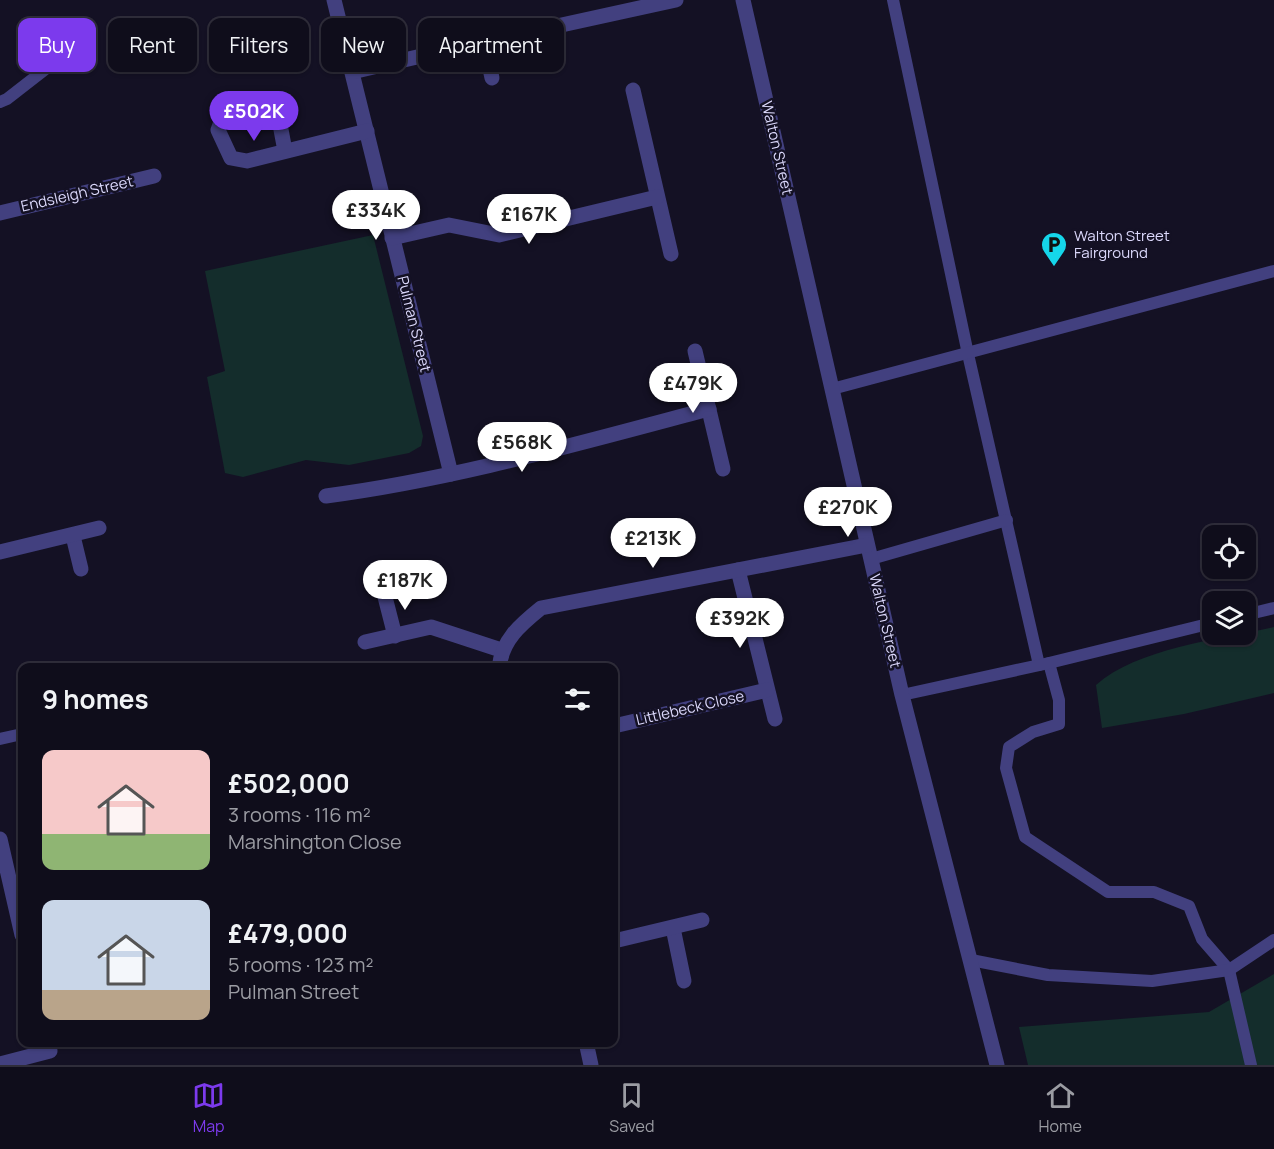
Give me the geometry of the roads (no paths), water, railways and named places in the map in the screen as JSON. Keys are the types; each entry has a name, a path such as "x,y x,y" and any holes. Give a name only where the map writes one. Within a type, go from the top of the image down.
{"street":[{"name":"Pulman Street","path":"334,0 338,18"},
{"path":"564,24 676,0"},
{"name":"Walton Street","path":"743,0 902,694 997,1065"},
{"name":"Pulman Street","path":"352,72 451,474"},
{"path":"491,72 492,78"},
{"path":"633,90 671,254"},
{"path":"285,151 279,119 262,101 241,100 226,108 218,130 231,158 247,161 368,132"},
{"name":"Endsleigh Street","path":"0,213 154,176"},
{"path":"392,238 449,225 500,235 657,197"},
{"path":"695,351 723,469"},
{"path":"327,496 374,490 451,474 709,409"},
{"path":"0,552 99,528"},
{"path":"73,536 81,569"},
{"path":"500,663 501,650 517,628 541,608 738,570 869,552"},
{"path":"738,570 775,719"},
{"path":"384,593 394,636"},
{"path":"365,642 431,627 501,650"},
{"name":"Littlebeck Close","path":"618,725 767,690"},
{"path":"0,839 18,918"},
{"path":"618,940 702,920"},
{"path":"673,928 684,981"},
{"path":"587,1047 591,1065"},
{"path":"0,1064 50,1053"}],"lane":[{"path":"893,0 968,354 1007,520 1044,664 1059,700 1059,724 1033,732 1009,747 1006,768 1025,837 1108,892 1154,892 1189,906 1202,939 1229,970 1251,1065"},
{"path":"0,102 42,72"},
{"path":"832,389 1274,271"},
{"path":"869,552 1007,520"},
{"path":"1256,612 1274,608"},
{"path":"902,694 1044,664 1202,625"},
{"path":"0,739 18,735"},
{"path":"971,960 1048,975 1152,981 1229,970 1274,940"}],"place":[{"name":"Walton Street Fairground","path":"1054,268"}]}
